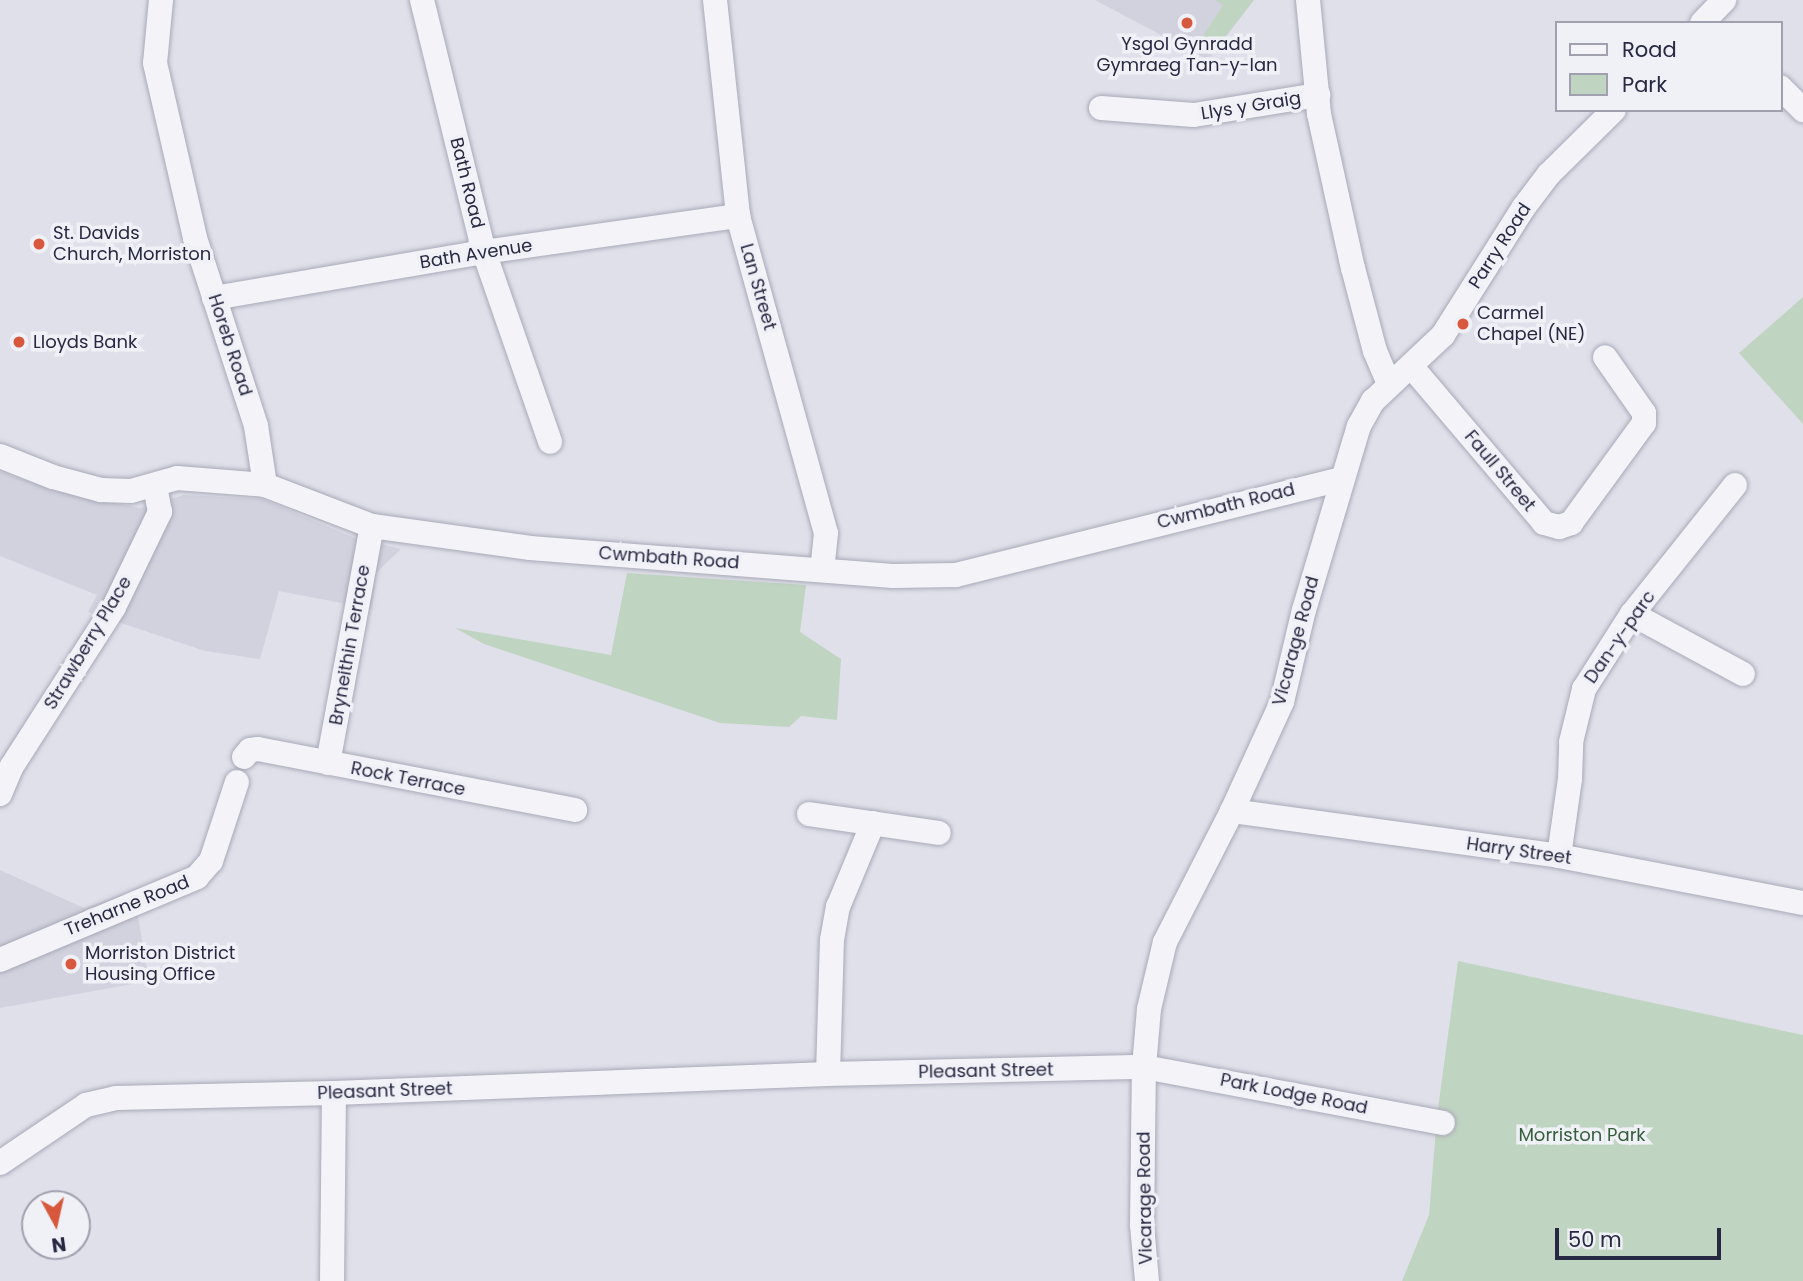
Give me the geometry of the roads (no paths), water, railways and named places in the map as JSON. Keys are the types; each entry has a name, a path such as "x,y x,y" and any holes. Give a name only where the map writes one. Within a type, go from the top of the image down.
{"street":[{"name":"Horeb Road","path":"161,0 155,63 195,238 256,426 265,485"},
{"name":"Bath Road","path":"422,0 484,252 550,442"},
{"name":"Lan Street","path":"715,0 738,216 826,533 822,569"},
{"path":"1308,0 1318,95 1353,268 1375,351 1389,384"},
{"path":"1782,89 1803,110"},
{"name":"Llys y Graig","path":"1101,108 1194,115 1318,95"},
{"name":"Parry Road","path":"1389,384 1443,335 1524,207 1549,174 1612,112"},
{"name":"Bath Avenue","path":"215,298 484,252 738,216"},
{"name":"Faull Street","path":"1411,366 1544,523 1559,527 1572,523 1644,423 1644,413 1605,357"},
{"name":"Vicarage Road","path":"1147,1281 1142,1225 1144,1067 1149,1009 1165,942 1232,811 1282,702 1304,610 1359,426 1373,401 1389,384"},
{"name":"Cwmbath Road","path":"0,456 53,477 101,490 131,491 155,487 177,478 265,485 372,526 530,548 893,576 956,575 1342,479"},
{"name":"Dan-y-parc","path":"1559,856 1570,779 1571,742 1584,689 1632,614 1735,485"},
{"name":"Strawberry Place","path":"0,794 12,766 120,595 160,512 155,487"},
{"name":"Bryneithin Terrace","path":"328,763 372,526"},
{"path":"1632,614 1743,674"},
{"name":"Rock Terrace","path":"244,757 250,750 258,749 575,810"},
{"name":"Treharne Road","path":"0,960 197,877 211,861 237,782"},
{"name":"Harry Street","path":"1232,811 1559,856 1803,903"},
{"path":"809,814 939,833"},
{"path":"828,1074 834,929 838,907 873,823"},
{"name":"Pleasant Street","path":"0,1163 86,1105 116,1098 334,1093 789,1075 1144,1067"},
{"name":"Park Lodge Road","path":"1144,1067 1443,1123"},
{"path":"332,1281 334,1093"}],"place":[{"name":"Ysgol Gynradd Gymraeg Tan-y-lan","path":"1187,23"},
{"name":"St. Davids Church, Morriston","path":"39,244"},
{"name":"Carmel Chapel (NE)","path":"1463,324"},
{"name":"Lloyds Bank","path":"19,342"},
{"name":"Morriston District Housing Office","path":"71,964"}],"park label":[{"name":"Morriston Park","path":"1582,1135"}]}
